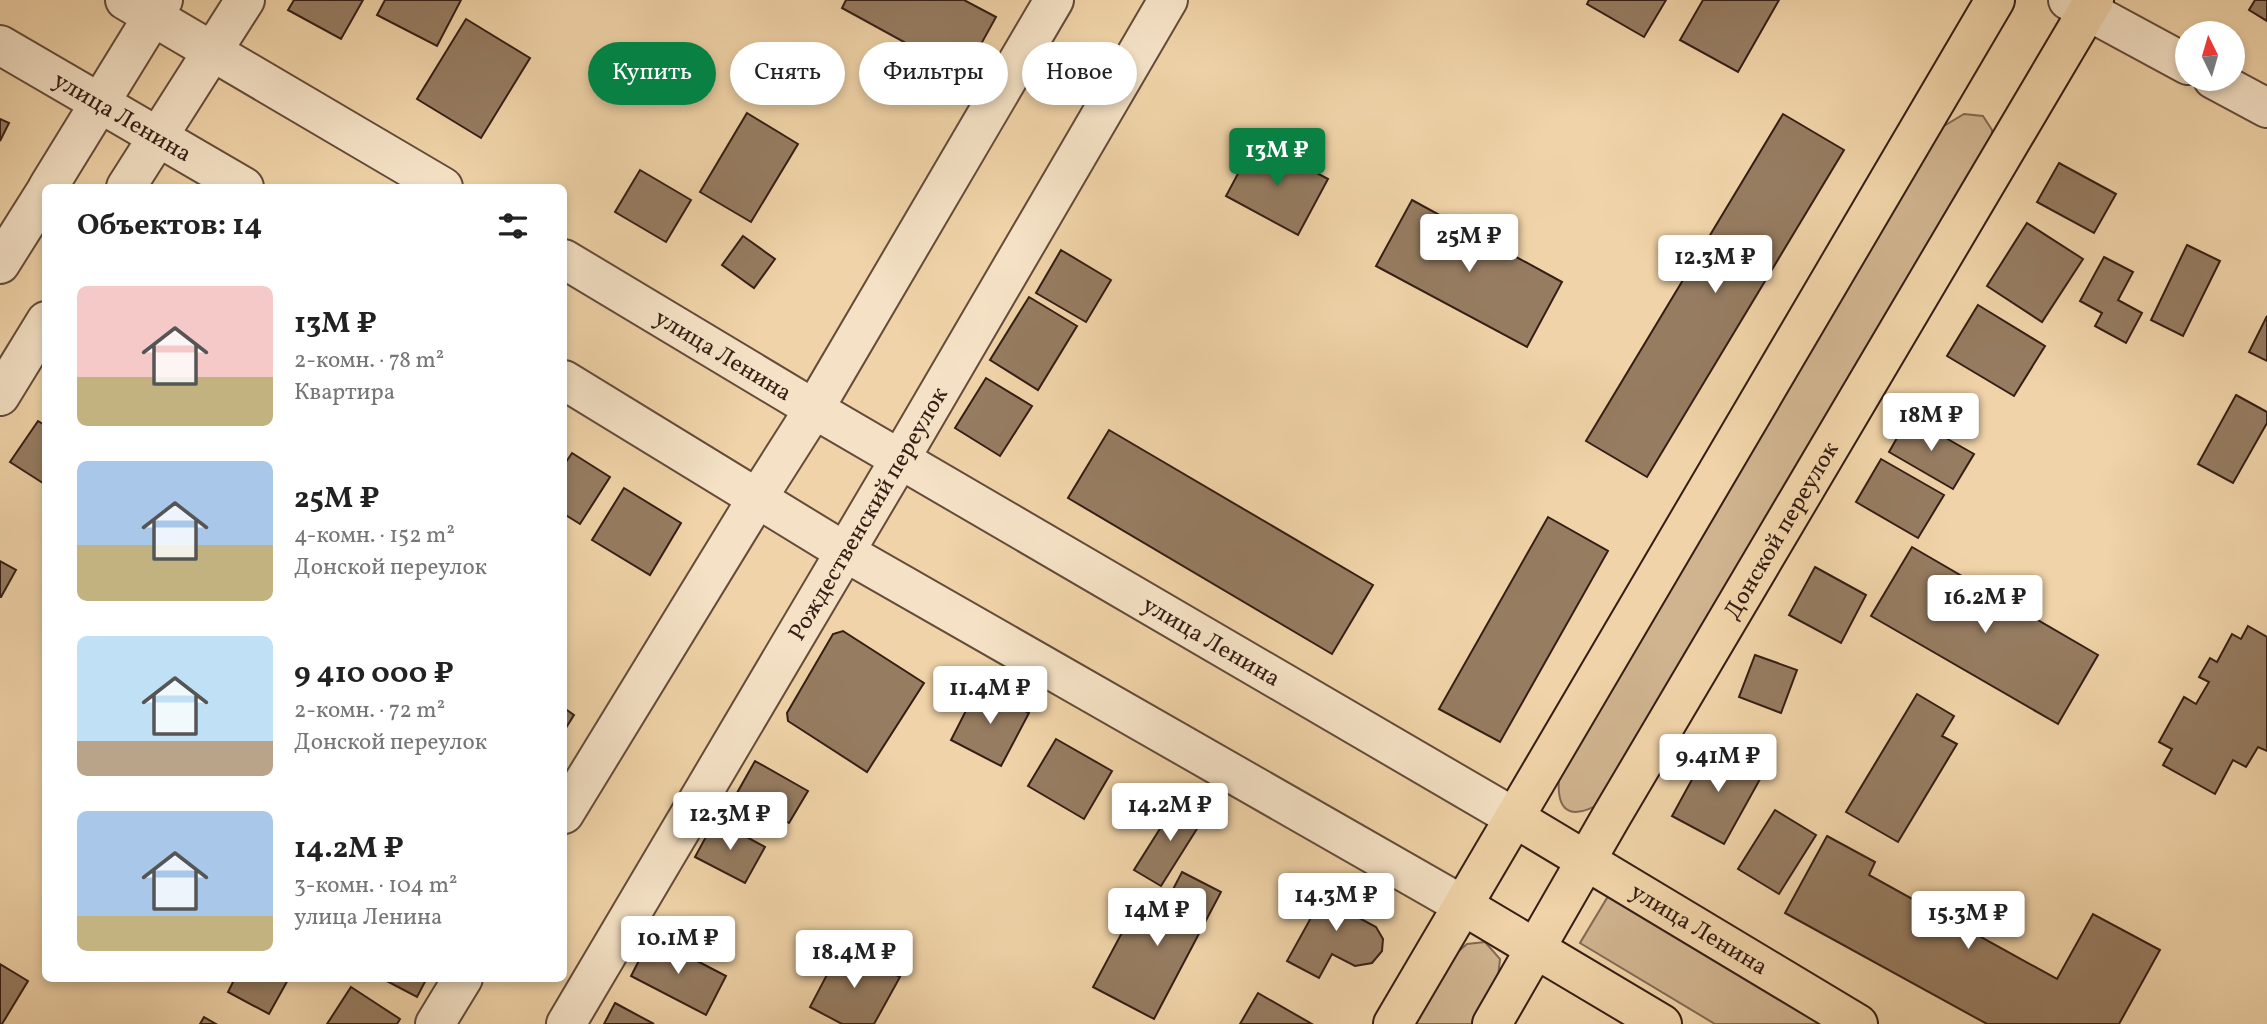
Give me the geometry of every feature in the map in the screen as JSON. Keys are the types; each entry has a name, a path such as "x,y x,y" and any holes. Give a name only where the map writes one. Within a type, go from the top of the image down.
{"main road":[{"path":"1393,1024 1995,0"},
{"name":"Донской переулок","path":"1492,1024 2083,4"},
{"name":"улица Ленина","path":"1515,818 1858,1024"},
{"path":"1464,906 1662,1024"}],"street":[{"path":"128,184 245,0"},
{"path":"567,809 814,409 1054,0"},
{"name":"Рождественский переулок","path":"566,1024 1168,0"},
{"path":"2083,4 2175,57"},
{"path":"50,184 100,103 147,5 214,51 438,184"},
{"name":"улица Ленина","path":"0,45 239,184"},
{"path":"2235,91 2267,108"},
{"path":"0,264 42,197"},
{"name":"улица Ленина","path":"567,261 814,409 1515,818"},
{"path":"0,396 42,328"},
{"path":"567,382 845,552 1464,906"},
{"path":"435,1024 461,982"}],"shaded area":[{"path":"1964,114 1983,116 1992,130 1992,150 1604,801 1585,810 1570,811 1561,801 1559,779 1939,129"},
{"path":"1610,893 1825,1024 1715,1024 1580,943"},
{"path":"1485,942 1500,959 1497,987 1475,1024 1413,1024 1452,957 1467,944"}],"building":[{"path":"294,0 363,0 341,39 288,10"},
{"path":"385,0 461,0 437,46 377,15"},
{"path":"846,0 964,0 996,17 982,42 904,42 842,8"},
{"path":"1589,0 1666,0 1644,37 1587,4"},
{"path":"1703,0 1779,0 1738,72 1680,40"},
{"path":"2255,0 2267,0 2267,21 2249,10"},
{"path":"466,19 530,58 481,138 417,99"},
{"path":"747,113 798,144 751,222 700,192"},
{"path":"1783,114 1844,150 1647,477 1586,441"},
{"path":"0,119 9,123 0,141"},
{"path":"1256,140 1328,179 1298,235 1226,196"},
{"path":"2059,163 2116,194 2094,233 2037,202"},
{"path":"640,170 691,200 666,242 615,212"},
{"path":"1412,200 1562,282 1527,347 1376,266"},
{"path":"2027,223 2083,259 2042,322 1987,286"},
{"path":"743,236 775,259 754,288 722,265"},
{"path":"2187,245 2220,261 2183,336 2151,320"},
{"path":"1061,250 1111,280 1086,322 1036,293"},
{"path":"2104,257 2133,272 2118,300 2142,313 2126,343 2095,326 2102,313 2080,301"},
{"path":"1029,297 1077,326 1038,390 990,360"},
{"path":"1978,305 2045,346 2014,396 1947,356"},
{"path":"2267,316 2267,361 2249,352"},
{"path":"986,378 1032,406 1000,456 955,428"},
{"path":"2236,395 2267,412 2267,423 2233,483 2198,464"},
{"path":"1909,417 1974,454 1953,489 1889,452"},
{"path":"38,421 42,424 42,482 10,462"},
{"path":"1109,430 1373,585 1332,654 1068,498"},
{"path":"572,453 610,477 580,524 567,516 567,460"},
{"path":"1881,459 1944,495 1918,538 1856,502"},
{"path":"624,488 681,523 650,575 592,540"},
{"path":"1548,517 1608,551 1500,742 1439,709"},
{"path":"1912,547 2098,655 2058,724 1871,616"},
{"path":"0,561 16,570 1,597 0,597"},
{"path":"1815,567 1866,595 1841,643 1789,615"},
{"path":"2248,626 2267,637 2267,751 2258,747 2246,767 2233,760 2215,794 2163,765 2172,749 2159,742 2184,697 2196,704 2209,682 2199,677 2210,658 2217,662 2232,634 2241,639"},
{"path":"843,631 924,683 867,772 788,721 787,713 833,634"},
{"path":"1755,655 1797,670 1781,713 1739,697"},
{"path":"978,687 1029,713 1001,766 951,740"},
{"path":"1917,694 1954,716 1942,736 1957,744 1898,842 1846,812"},
{"path":"567,710 574,715 567,726"},
{"path":"1056,739 1112,771 1084,819 1028,786"},
{"path":"1712,743 1764,772 1724,844 1672,816"},
{"path":"755,761 808,791 789,823 737,793"},
{"path":"1178,800 1205,816 1161,886 1134,870"},
{"path":"1775,810 1816,835 1779,894 1738,869"},
{"path":"715,820 765,847 745,883 695,857"},
{"path":"1827,836 1875,862 1869,875 2057,979 2093,914 2160,950 2119,1024 1987,1024 1785,913"},
{"path":"1182,872 1221,892 1154,1019 1093,987 1134,910 1156,922"},
{"path":"1333,878 1362,893 1350,913 1376,927 1383,939 1382,951 1372,963 1355,966 1332,954 1319,978 1287,961"},
{"path":"651,937 726,976 706,1015 631,976"},
{"path":"842,946 900,977 874,1024 842,1024 810,1007"},
{"path":"0,964 28,981 2,1024 0,1024"},
{"path":"233,982 287,982 269,1014 228,992"},
{"path":"389,982 425,982 417,997"},
{"path":"351,987 400,1019 397,1024 327,1024"},
{"path":"1258,993 1312,1024 1240,1024"},
{"path":"615,1003 654,1024 604,1024"},
{"path":"204,1017 216,1024 200,1024"}]}
